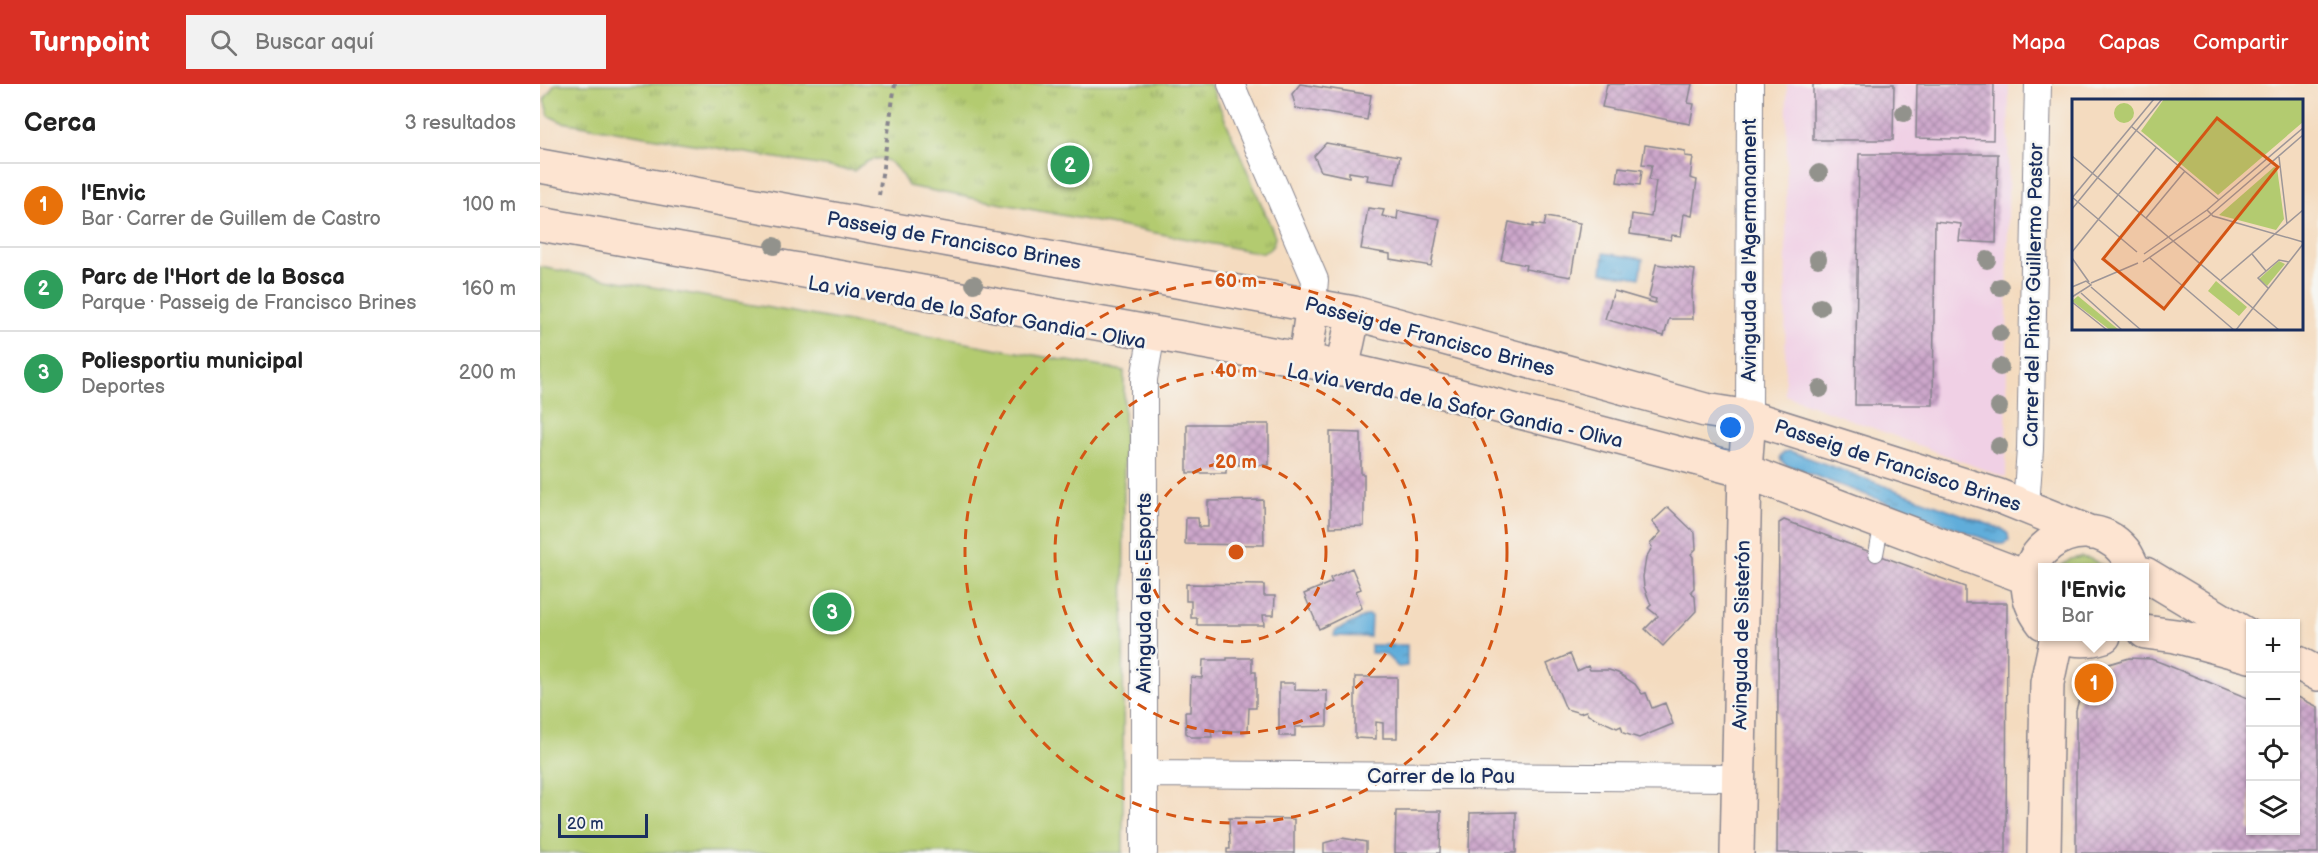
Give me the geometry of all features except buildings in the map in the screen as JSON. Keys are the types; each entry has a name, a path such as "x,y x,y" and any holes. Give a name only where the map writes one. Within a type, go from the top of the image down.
{"street":[{"path":"1231,84 1315,280 1305,360"},
{"name":"Avinguda de l'Agermanament","path":"1749,417 1750,84"},
{"name":"Carrer del Pintor Guillermo Pastor","path":"2026,506 2030,449 2038,84"},
{"name":"Passeig de Francisco Brines","path":"540,166 1354,313 1694,407 1749,417 2026,506 2109,539 2124,551 2131,563"},
{"path":"540,224 1305,360 1520,410 1745,471 2028,578"},
{"path":"1342,369 1354,313"},
{"name":"Avinguda dels Esports","path":"1144,853 1144,379 1152,333"},
{"name":"Avinguda de Sisterón","path":"1737,853 1745,471 1749,417"},
{"path":"2038,617 2034,612 2029,595 2028,578 2034,562 2044,548 2058,538 2074,533 2091,533"},
{"path":"2149,576 2246,635"},
{"path":"2149,633 2176,636 2246,655"},
{"path":"2044,853 2047,683 2058,641"},
{"path":"2300,665 2318,674"},
{"path":"2300,669 2318,674"},
{"name":"Carrer de la Pau","path":"1144,774 1738,778"}],"lane":[{"path":"1876,554 1882,522"}],"path":[{"path":"878,201 895,84"}],"shaded area":[{"path":"1787,84 2009,84 2006,478 1785,395"}],"green space":[{"path":"555,84 1210,84 1275,236 1274,242 1270,249 1261,253 908,186 897,169 885,160 871,160 854,171 562,122 549,116 544,100"},
{"path":"540,267 1124,371 1123,853 540,853"},
{"path":"2081,557 2098,563 2066,563"}],"water":[{"path":"1604,253 1643,259 1640,278 1602,272"},
{"path":"1790,451 2004,530 2008,534 2009,541 2005,544 1998,544 1786,465 1780,457 1784,452"},
{"path":"1368,615 1371,616 1370,637 1334,636 1335,631"},
{"path":"1371,645 1407,645 1407,666 1398,667 1385,654 1371,653"}],"place":[{"name":"Parc de l'Hort de la Bosca","path":"1070,165"},
{"name":"Poliesportiu municipal","path":"832,612"},
{"name":"l'Envic","path":"2094,683"}]}
